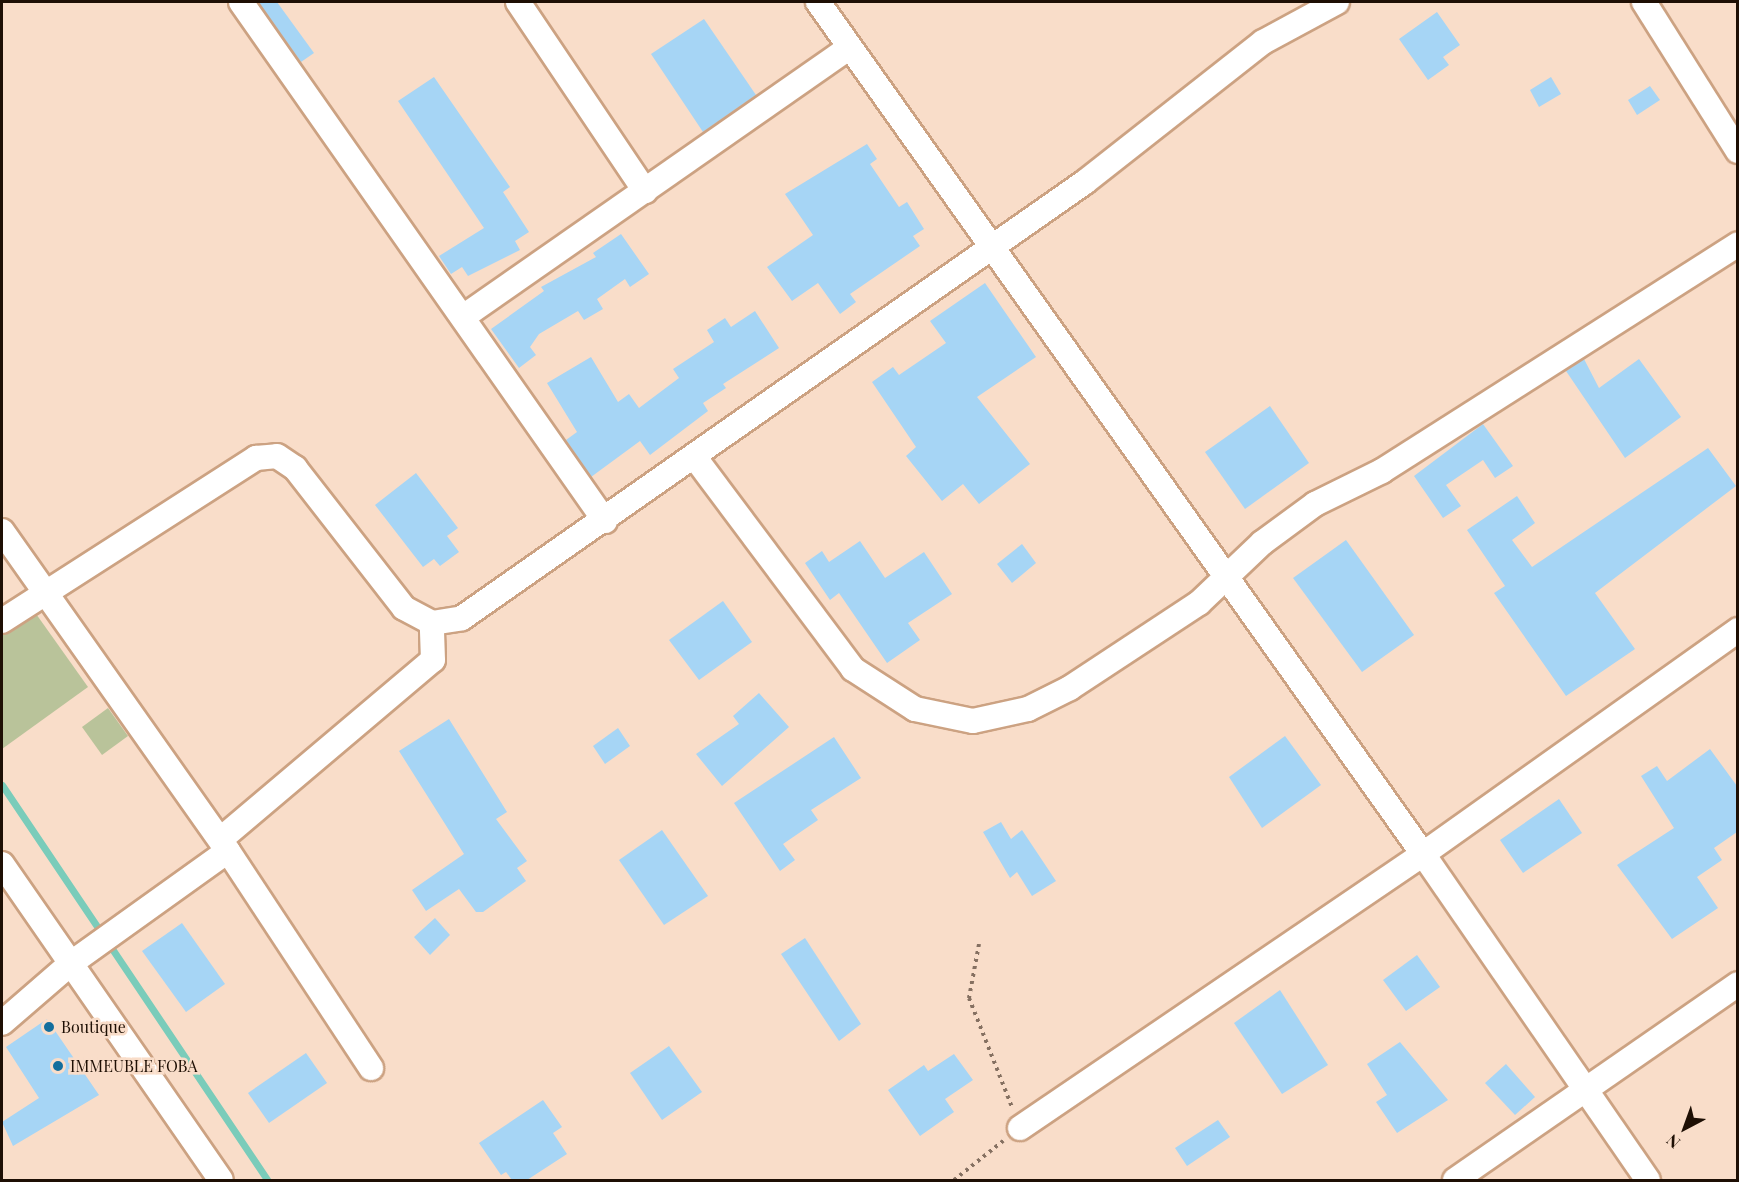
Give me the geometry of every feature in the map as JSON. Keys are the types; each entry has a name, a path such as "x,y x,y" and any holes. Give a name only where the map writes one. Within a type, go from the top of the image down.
{"street":[{"path":"241,2 605,521"},
{"path":"519,2 645,191"},
{"path":"818,2 849,48 995,247 1423,854 1585,1092 1648,1180"},
{"path":"2,621 256,458 277,456 296,468 404,608 432,623 462,618 696,459 995,247 1263,42 1337,2"},
{"path":"1644,2 1737,151"},
{"path":"463,317 849,48"},
{"path":"696,459 853,669 915,709 973,721 1028,709 1127,652 1227,578 1315,504 1382,471 1737,244"},
{"path":"2,531 224,845 371,1068"},
{"path":"2,1023 70,964 224,845 433,660 432,623"},
{"path":"1020,1128 1423,854 1737,630"},
{"path":"2,864 221,1180"},
{"path":"1455,1180 1585,1092 1737,984"}],"path":[{"path":"954,1180 1020,1128 969,998 979,944"}],"green space":[{"path":"34,611 88,687 2,749 2,634"},
{"path":"108,708 128,736 102,755 82,727"}],"building":[{"path":"258,2 277,2 314,53 301,62"},
{"path":"1437,12 1460,45 1443,57 1449,65 1428,80 1399,39"},
{"path":"704,19 756,95 703,132 651,54"},
{"path":"434,77 510,187 503,192 529,232 515,241 520,250 468,276 462,267 451,274 439,256 484,228 398,101"},
{"path":"1551,77 1561,94 1539,107 1530,90"},
{"path":"1650,86 1660,100 1637,115 1628,100"},
{"path":"867,144 877,159 870,164 899,207 907,202 924,229 913,236 920,246 850,294 856,302 840,314 818,283 792,301 767,267 813,235 785,194"},
{"path":"621,234 649,274 630,287 625,279 597,299 603,309 584,320 578,311 539,334 530,347 536,355 519,368 491,329 544,291 541,287 596,257 593,253"},
{"path":"985,283 1036,357 977,397 1030,464 979,504 963,484 942,501 906,456 916,447 872,382 893,367 899,375 946,343 930,321"},
{"path":"755,311 779,348 723,384 726,388 703,403 708,411 650,455 640,441 591,477 566,440 577,432 547,383 591,357 618,402 629,394 639,408 679,378 673,369 714,342 707,330 725,318 731,327"},
{"path":"1584,359 1599,388 1639,359 1681,417 1625,458 1566,371"},
{"path":"1270,406 1309,463 1245,509 1205,452"},
{"path":"1483,424 1513,466 1495,478 1483,460 1446,485 1461,506 1443,518 1414,476"},
{"path":"1708,448 1736,486 1595,593 1635,649 1566,696 1494,593 1505,586 1467,530 1517,496 1535,523 1512,540 1532,567"},
{"path":"416,473 458,528 447,536 459,552 440,566 434,559 423,567 375,505"},
{"path":"1346,540 1414,635 1362,672 1293,578"},
{"path":"860,541 885,578 924,552 952,594 908,623 920,640 887,663 839,593 830,600 805,563 822,551 829,562"},
{"path":"1022,544 1036,563 1012,583 997,564"},
{"path":"723,601 752,642 699,680 669,640"},
{"path":"759,693 789,727 722,786 696,754 739,724 733,716"},
{"path":"449,719 507,812 496,819 527,861 517,868 526,881 483,912 476,912 459,889 426,911 412,890 464,854 399,751"},
{"path":"618,728 630,746 605,764 593,746"},
{"path":"1285,736 1321,785 1262,828 1229,777"},
{"path":"834,737 861,778 811,810 818,820 783,844 795,860 780,871 734,803"},
{"path":"1710,749 1737,786 1737,832 1714,848 1722,860 1697,877 1718,908 1672,939 1617,865 1674,828 1641,776 1657,766 1667,781"},
{"path":"1559,799 1582,833 1523,873 1500,840"},
{"path":"1001,822 1011,839 1022,830 1056,881 1032,896 1017,872 1010,878 983,832"},
{"path":"662,830 708,896 664,925 619,860"},
{"path":"435,918 450,935 430,955 414,937"},
{"path":"182,923 225,984 186,1012 142,951"},
{"path":"805,938 861,1024 839,1041 781,954"},
{"path":"1417,955 1440,987 1406,1011 1383,980"},
{"path":"1280,990 1328,1065 1282,1094 1234,1023"},
{"name":"IMMEUBLE FOBA","path":"47,1019 99,1095 13,1146 2,1122 39,1098 6,1047"},
{"path":"1400,1042 1448,1100 1397,1133 1376,1102 1387,1095 1367,1064"},
{"path":"669,1046 702,1092 662,1120 630,1073"},
{"path":"306,1053 327,1083 269,1123 248,1093"},
{"path":"954,1054 973,1080 945,1099 954,1112 920,1136 888,1090 924,1065 928,1071"},
{"path":"1506,1064 1535,1097 1515,1115 1485,1083"},
{"path":"543,1100 562,1127 553,1133 567,1154 527,1180 512,1180 506,1172 501,1175 479,1143"},
{"path":"1218,1120 1230,1137 1187,1166 1175,1148"}],"waterway":[{"path":"2,785 267,1180"}],"place":[{"name":"Boutique","path":"49,1027"},
{"name":"IMMEUBLE FOBA","path":"58,1066"}]}
